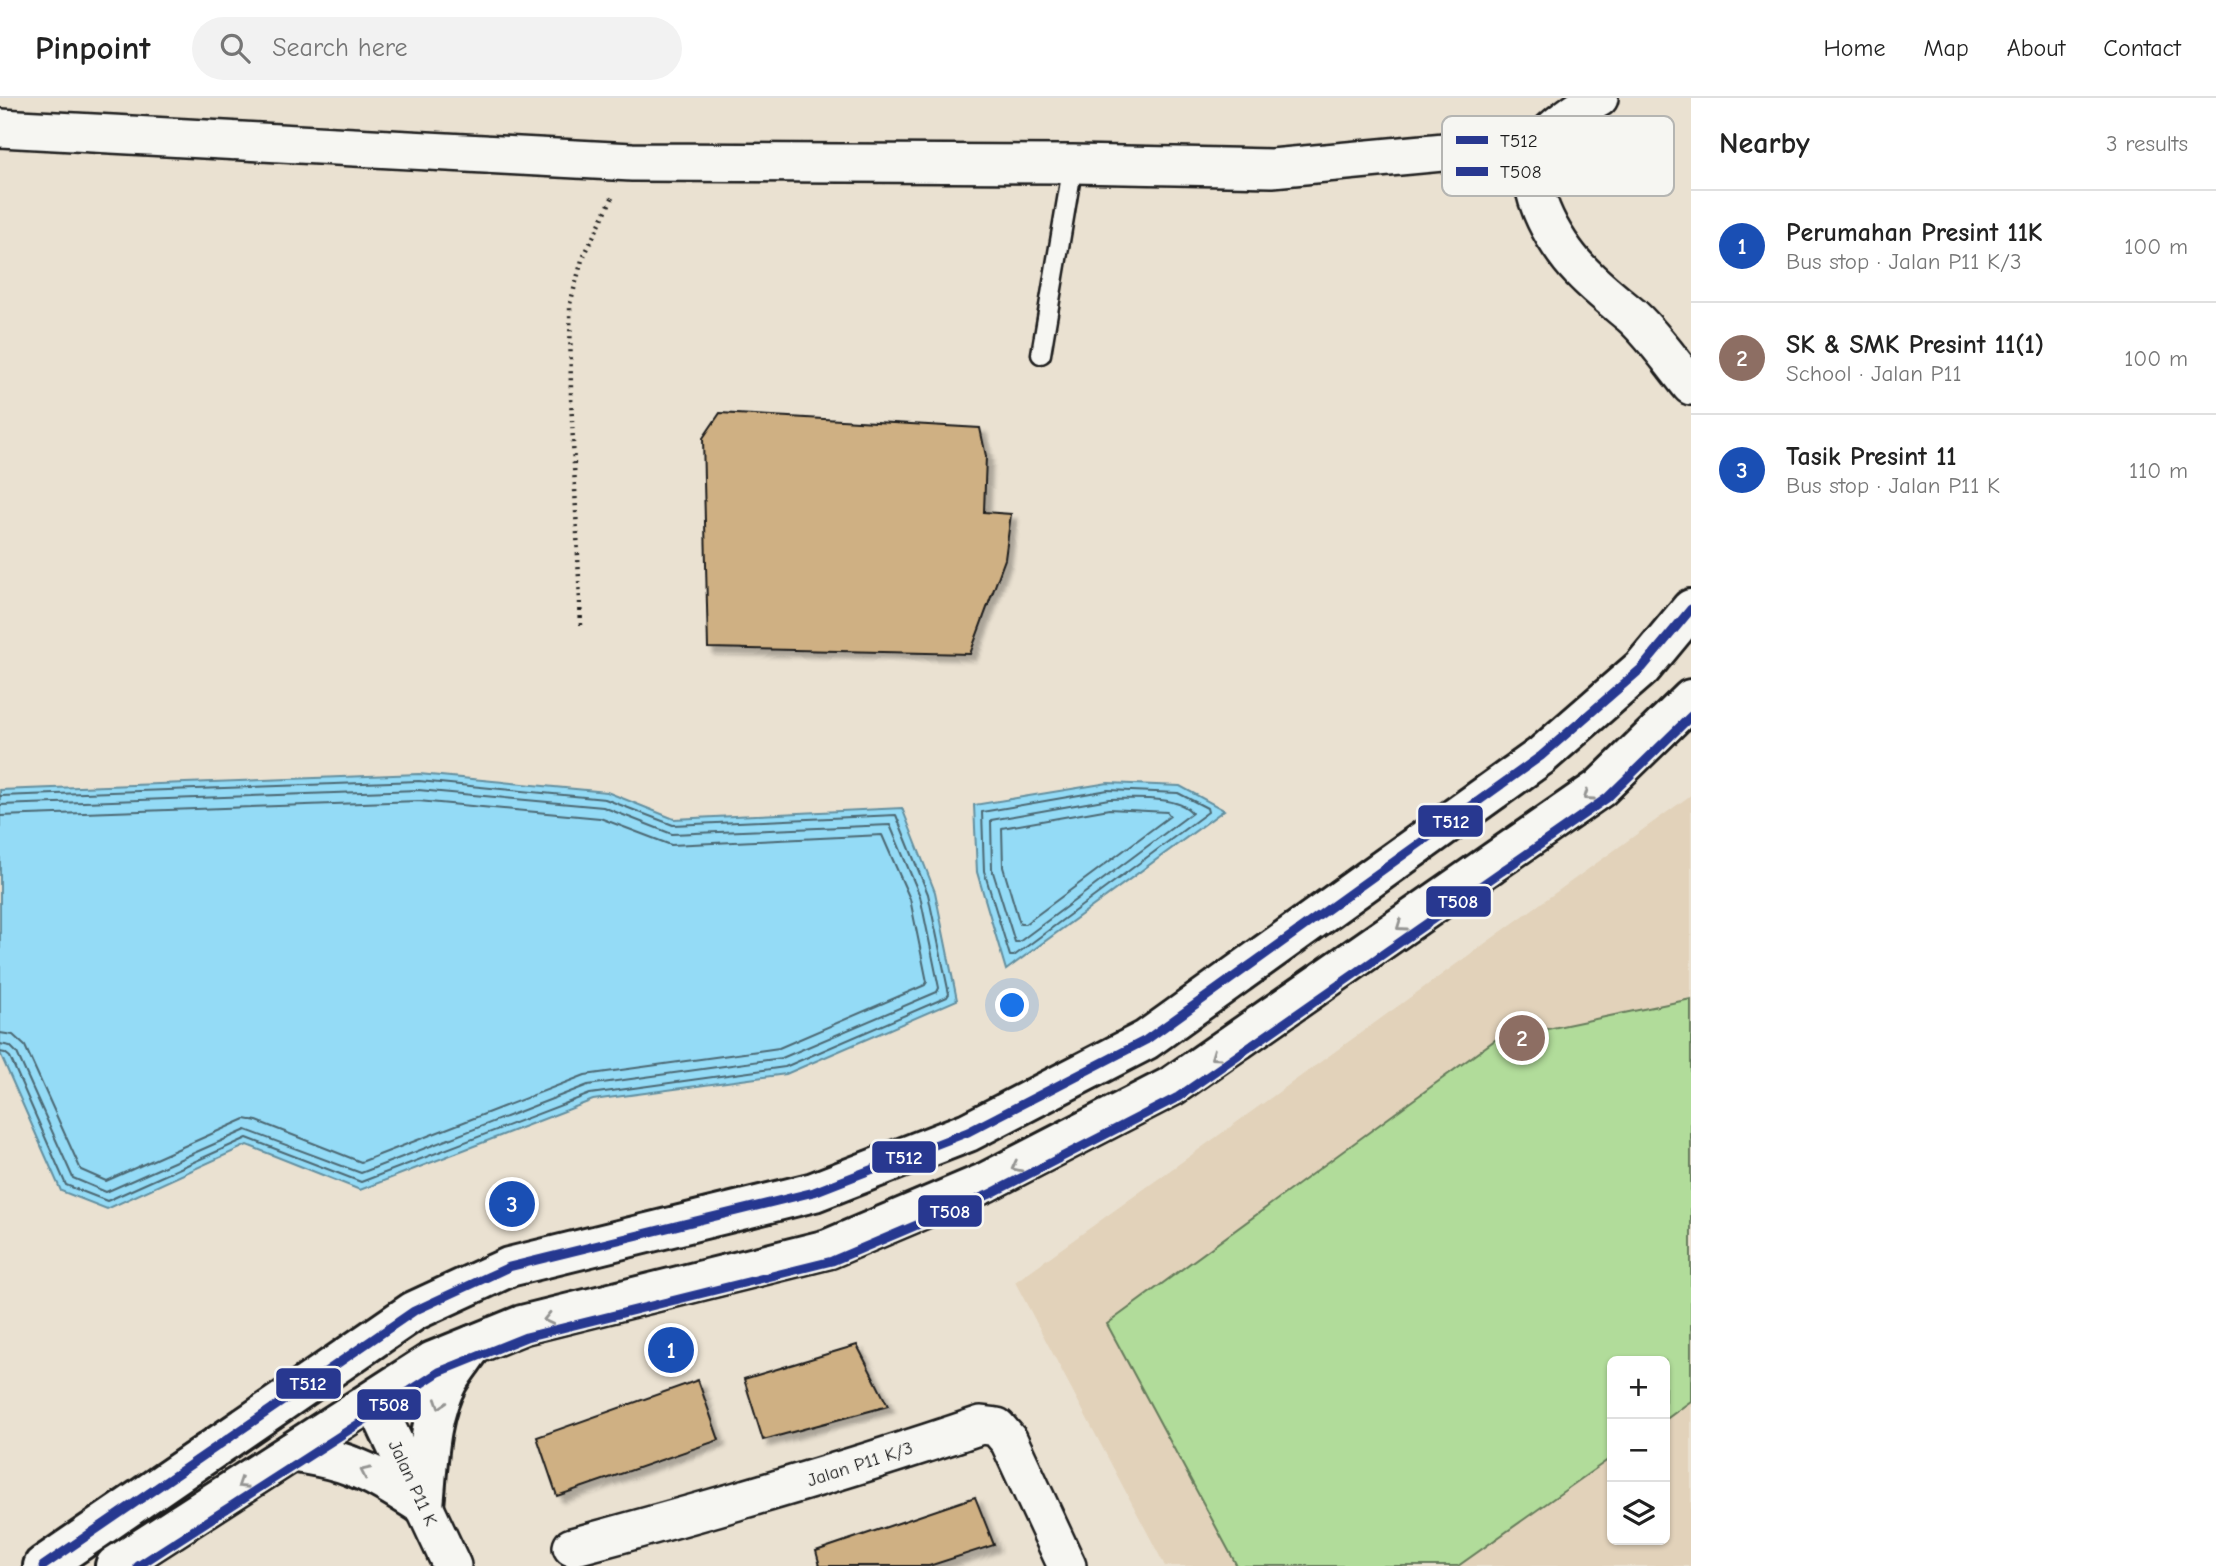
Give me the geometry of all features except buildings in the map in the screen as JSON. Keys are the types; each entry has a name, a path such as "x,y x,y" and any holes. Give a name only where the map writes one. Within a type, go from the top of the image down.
{"main road":[{"path":"43,1566 414,1311 509,1267 814,1192 968,1132 1146,1040 1541,756 1642,668 1691,609"},
{"path":"115,1566 433,1361 522,1325 828,1249 984,1183 1172,1086 1600,788 1691,699"},
{"path":"374,1400 378,1374 389,1347 414,1311"},
{"path":"292,1452 327,1458 351,1466 424,1506 429,1453 437,1412 447,1383 473,1345"},
{"path":"287,1396 337,1390 350,1391 374,1400"}],"street":[{"path":"1570,116 1598,98"},
{"path":"0,128 632,162 1073,164 1272,168 1442,153"},
{"path":"1537,196 1545,219 1559,244 1578,268 1604,295 1633,318 1691,386"},
{"name":"Jalan P11 K","path":"374,1400 452,1566"},
{"name":"Jalan P11 K/3","path":"572,1547 736,1503 981,1425 997,1427 1009,1441 1067,1566"}],"lane":[{"path":"1041,354 1073,164"}],"path":[{"path":"581,625 571,397 570,304 582,260 632,162"}],"shaded area":[{"path":"1691,795 1691,1566 1165,1566 1015,1282"}],"green space":[{"path":"1691,999 1691,1401 1670,1416 1670,1356 1607,1356 1607,1461 1458,1566 1237,1566 1107,1324 1495,1040"}],"water":[{"path":"419,774 607,792 674,819 902,808 935,892 957,1000 786,1074 593,1100 360,1190 247,1145 107,1209 61,1191 0,1053 0,790"},
{"path":"1108,783 1180,786 1224,810 1006,970 977,872 974,805"}],"transit line":[{"name":"T512","path":"43,1566 414,1311 509,1267 814,1192 968,1132 1146,1040 1541,756 1642,668 1691,609"},
{"name":"T508","path":"138,1566 439,1372 526,1337 832,1261 990,1194 1178,1097 1607,798 1691,716"}],"place":[{"name":"SK & SMK Presint 11(1)","path":"1522,1038"},
{"name":"Tasik Presint 11","path":"512,1204"},
{"name":"Perumahan Presint 11K","path":"671,1350"}]}
